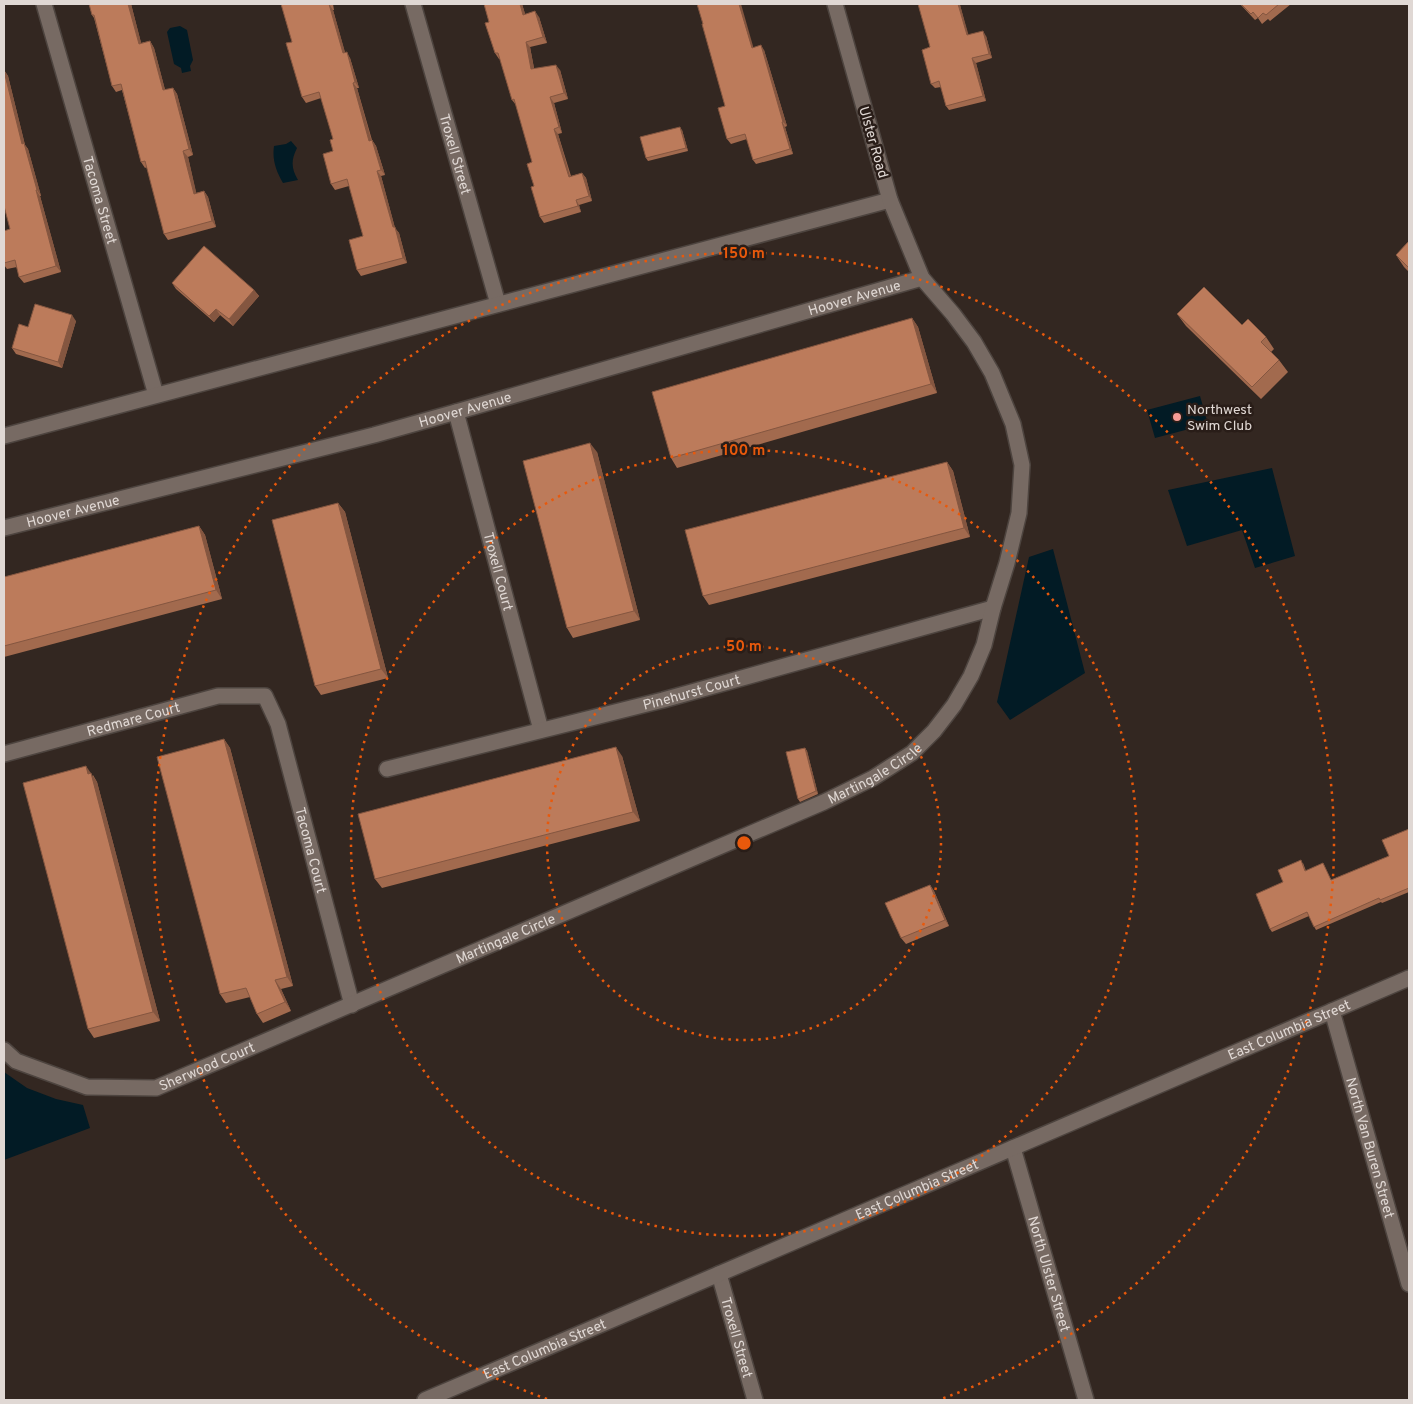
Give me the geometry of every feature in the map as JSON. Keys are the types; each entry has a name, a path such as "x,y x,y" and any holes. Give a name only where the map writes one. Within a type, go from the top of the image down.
{"street":[{"name":"Tacoma Street","path":"44,4 156,395"},
{"name":"Troxell Street","path":"413,4 498,304"},
{"name":"Ulster Road","path":"835,4 890,200 922,278"},
{"path":"4,436 890,200"},
{"name":"Hoover Avenue","path":"4,528 374,435 922,278"},
{"name":"Martingale Circle","path":"352,1005 824,802 873,778 912,753 934,731 954,705 971,676 984,645 1019,513 1022,465 1012,424 992,373 974,342 922,278"},
{"name":"Troxell Court","path":"456,412 540,730"},
{"name":"Pinehurst Court","path":"387,769 663,700 993,608"},
{"name":"Redmare Court","path":"4,754 218,696 265,696"},
{"name":"Tacoma Court","path":"265,696 278,724 352,1005"},
{"name":"East Columbia Street","path":"425,1400 1409,978"},
{"name":"Sherwood Court","path":"4,1050 16,1061 87,1087 156,1088 352,1005"},
{"name":"North Van Buren Street","path":"1332,1011 1409,1284"},
{"name":"North Ulster Street","path":"1013,1148 1086,1400"},
{"name":"Troxell Street","path":"719,1274 755,1400"}],"water":[{"path":"180,26 187,30 193,60 190,66 191,71 182,73 181,68 174,64 167,32 170,28"},
{"path":"291,141 297,148 293,164 298,180 283,183 275,165 274,146"},
{"name":"Northwest Swim Club","path":"1200,396 1208,424 1155,438 1147,410"},
{"path":"1272,468 1295,556 1255,568 1242,530 1187,546 1168,490"},
{"path":"1053,549 1085,673 1010,720 997,702 1029,557"},
{"path":"4,1072 27,1088 56,1099 83,1105 90,1128 4,1160"}],"building":[{"path":"89,4 128,4 139,44 150,41 163,90 173,88 189,149 183,151 194,194 204,191 212,221 164,234 145,161 141,162 121,84 112,86 94,15 92,15"},
{"path":"281,4 329,4 343,53 347,52 355,82 353,83 369,141 372,140 381,170 377,171 403,258 357,270 349,240 363,236 347,179 331,184 323,154 333,151 330,140 333,139 319,92 302,97 286,43 292,42"},
{"path":"484,4 520,4 523,15 535,11 543,37 526,42 531,69 556,65 564,93 550,97 559,127 554,129 569,177 582,173 589,196 576,200 578,206 540,217 531,187 534,186 527,164 532,162 514,99 512,100 498,53 495,53 485,23 489,22"},
{"path":"697,4 739,4 752,48 761,45 790,149 753,160 745,134 727,139 718,108 725,106"},
{"path":"918,4 958,4 967,35 983,31 989,54 972,58 983,96 946,106 939,81 931,84 922,50 930,47"},
{"path":"1241,4 1279,4 1266,15 1263,13 1258,18"},
{"path":"4,71 56,266 19,277 15,260 4,263 4,231 10,229 4,206"},
{"path":"680,127 686,148 646,158 640,137"},
{"path":"1409,241 1409,268 1396,255"},
{"path":"204,246 254,290 229,319 216,309 209,316 172,283"},
{"path":"1204,287 1242,325 1248,319 1266,337 1261,342 1279,360 1252,387 1177,314"},
{"path":"35,304 72,315 58,362 12,348 19,324 28,327"},
{"path":"912,318 931,384 671,458 652,392"},
{"path":"590,443 634,611 567,628 523,461"},
{"path":"947,462 964,528 703,596 685,530"},
{"path":"338,503 381,669 315,686 272,520"},
{"path":"199,526 216,590 4,646 4,577"},
{"path":"224,739 287,977 275,980 285,1002 257,1014 246,988 220,994 157,757"},
{"path":"616,747 633,812 375,879 358,814"},
{"path":"805,748 816,791 798,799 786,752"},
{"path":"86,766 88,774 91,773 153,1012 88,1029 23,783"},
{"path":"1409,829 1409,888 1380,900 1379,898 1314,927 1307,912 1270,929 1256,894 1283,882 1278,870 1301,860 1305,871 1323,863 1331,880 1389,856 1382,840"},
{"path":"930,885 945,920 901,938 885,903"}],"place":[{"name":"Northwest Swim Club","path":"1177,417"}]}
